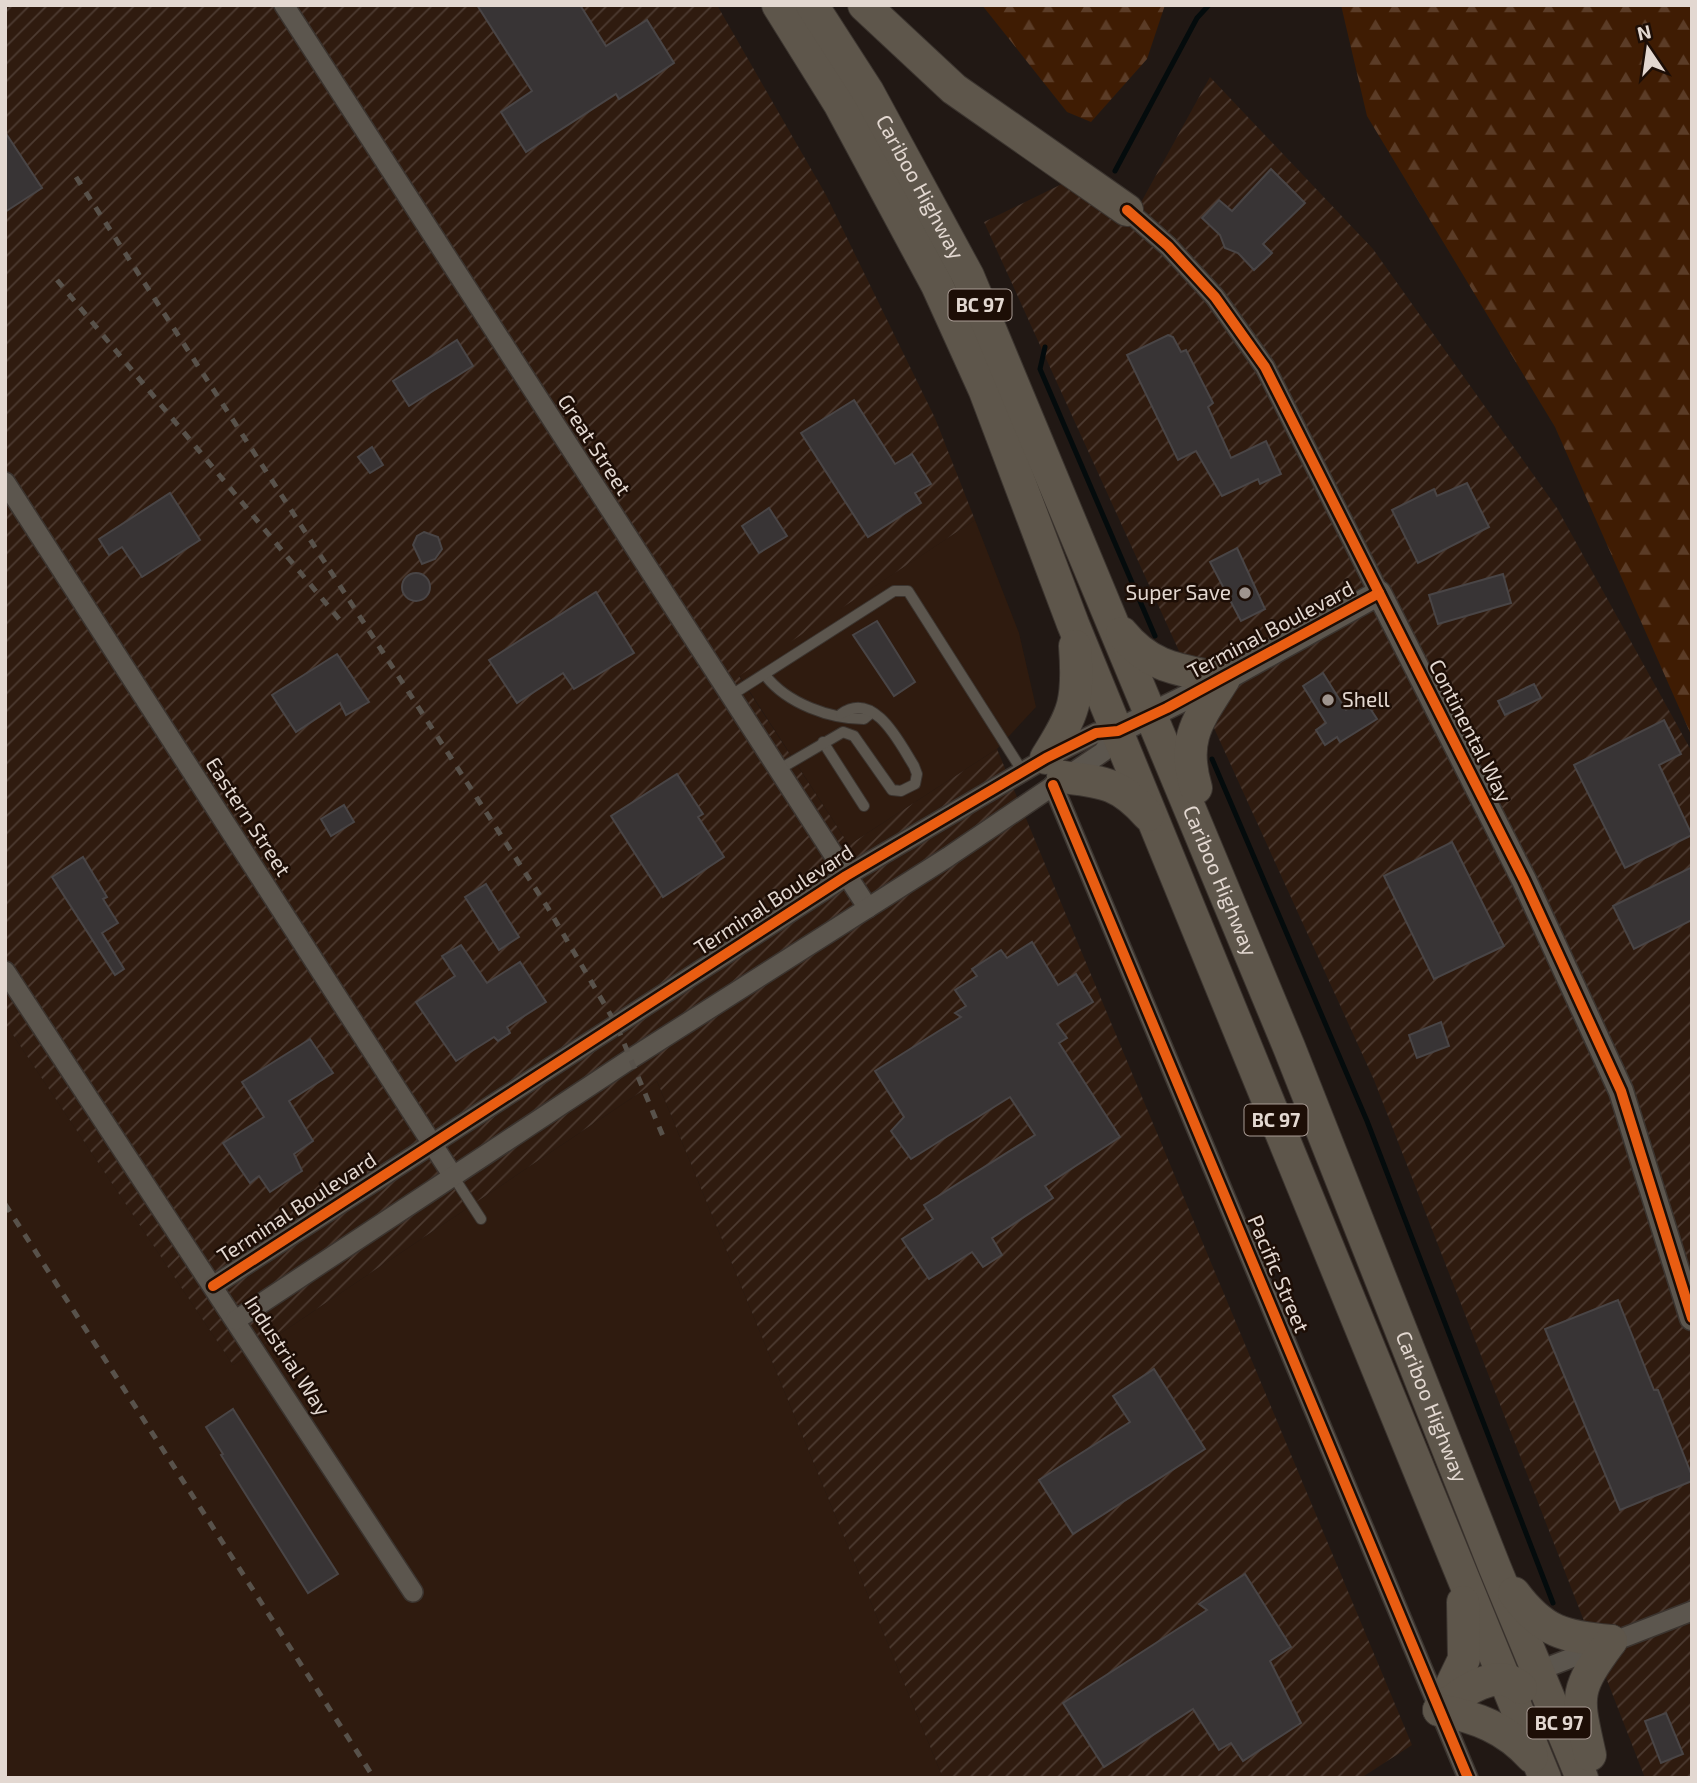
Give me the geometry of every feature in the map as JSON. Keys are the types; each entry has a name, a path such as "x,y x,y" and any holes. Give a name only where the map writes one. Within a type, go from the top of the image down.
{"highway":[{"name":"Cariboo Highway","path":"778,5 839,103 905,224 937,285 985,391 1073,624 1158,826 1503,1678 1549,1774"},
{"name":"Cariboo Highway","path":"812,5 868,92 968,276 1289,1047 1495,1568 1582,1778"},
{"path":"864,5 954,89 1127,210"},
{"path":"985,391 1000,404 1115,682 1135,708 1152,715"},
{"path":"1113,621 1136,650 1150,660 1224,679 1197,722 1191,736 1189,758 1232,910"},
{"path":"1073,624 1076,701 1046,773 1105,783 1121,789 1158,826"},
{"path":"1118,732 1142,748 1235,964 1289,1047"},
{"path":"1396,1414 1416,1431 1425,1446 1509,1645 1527,1665 1537,1668"},
{"path":"1495,1568 1525,1608 1547,1627 1560,1634 1611,1641 1590,1670 1579,1701 1594,1778"},
{"path":"1439,1710 1464,1659 1466,1644 1461,1575"},
{"path":"1439,1710 1460,1694 1494,1679 1503,1678"},
{"path":"1439,1710 1489,1723 1517,1740 1549,1774"}],"street":[{"name":"Great Street","path":"284,5 868,908"},
{"name":"Continental Way","path":"1127,210 1168,246 1215,297 1265,366 1524,880 1620,1091 1692,1318"},
{"name":"Eastern Street","path":"5,482 453,1175"},
{"name":"Terminal Boulevard","path":"236,1320 453,1175 868,908 1096,733 1118,732 1224,679 1379,593"},
{"name":"Terminal Boulevard","path":"213,1286 846,876 1046,773"},
{"name":"Pacific Street","path":"1046,773 1468,1778"},
{"name":"Industrial Way","path":"5,971 413,1591"},
{"path":"1537,1668 1548,1667 1692,1611"}],"lane":[{"path":"730,697 894,591 908,591 1046,773"},
{"path":"765,675 813,709 841,714 849,709 864,709 889,724 914,766 917,779 915,784 896,791 886,786 849,733 837,733 778,770"},
{"path":"822,742 864,806"},
{"path":"453,1175 481,1219"}],"shaded area":[{"path":"5,5 717,5 826,195 935,418 975,520 739,676 849,845 997,749 1412,1745 1361,1778 943,1778 657,1081 233,1365 5,1023"},
{"path":"1210,77 1373,249 1557,508 1692,752 1692,1778 1645,1778 1374,1080 984,222 1068,181 1128,226"},
{"path":"975,520 1019,633 1036,707 997,749 849,845 739,675"},
{"path":"5,1023 233,1365 657,1081 943,1778 5,1778"}],"green space":[{"path":"982,5 1165,5 1147,59 1091,122 1067,112"},
{"path":"1341,5 1692,5 1692,737 1555,427 1367,116"}],"building":[{"path":"477,5 580,5 606,46 647,20 674,63 619,99 616,94 526,152 501,112 532,91"},
{"path":"5,132 42,188 5,212"},
{"path":"1271,169 1305,203 1263,244 1272,253 1254,270 1238,253 1225,248 1220,235 1202,218 1219,200 1232,211"},
{"path":"1168,335 1173,337 1181,352 1186,350 1213,403 1208,407 1231,458 1266,441 1281,474 1260,484 1258,479 1222,496 1196,451 1178,460 1127,355"},
{"path":"457,340 473,366 409,406 393,381"},
{"path":"854,400 895,464 912,454 931,484 915,493 921,503 868,537 801,433"},
{"path":"372,447 383,465 370,473 358,457"},
{"path":"1467,483 1489,527 1418,563 1392,510 1434,489 1437,496"},
{"path":"170,493 200,540 142,577 122,547 109,555 99,539"},
{"path":"769,508 787,536 759,553 742,526"},
{"path":"424,532 438,537 442,549 435,559 422,564 413,545 417,536"},
{"path":"1237,548 1265,609 1241,621 1210,562"},
{"path":"416,573 426,577 430,587 426,597 416,601 406,597 402,587 406,577"},
{"path":"1503,574 1511,603 1438,624 1429,595"},
{"path":"596,592 634,653 574,689 563,673 517,703 489,660"},
{"path":"877,621 915,682 894,696 853,635"},
{"path":"337,654 369,702 346,715 340,703 296,732 272,695"},
{"path":"1323,673 1346,710 1364,699 1377,719 1340,742 1337,737 1325,745 1316,730 1326,723 1303,686"},
{"path":"1534,684 1541,698 1505,715 1498,701"},
{"path":"1664,720 1681,754 1659,765 1692,835 1625,868 1574,765"},
{"path":"677,774 703,814 698,817 724,857 663,897 611,816"},
{"path":"344,805 354,822 331,836 321,819"},
{"path":"1452,842 1504,946 1434,979 1384,876"},
{"path":"83,857 107,897 103,899 118,923 102,933 124,969 115,975 52,877"},
{"path":"1692,867 1692,920 1634,949 1613,906"},
{"path":"486,884 519,937 499,950 465,897"},
{"path":"1032,942 1058,985 1076,974 1093,1002 1057,1024 1067,1038 1059,1043 1120,1137 1045,1186 1053,1198 992,1238 1002,1255 983,1267 972,1252 929,1279 902,1239 933,1219 924,1205 1035,1135 1010,1097 911,1159 891,1131 904,1117 875,1071 961,1017 955,1013 966,1006 955,990 977,976 972,969 1001,950 1007,958"},
{"path":"461,945 487,983 520,962 546,1002 507,1027 510,1033 498,1041 494,1037 456,1061 416,1002 455,976 442,956"},
{"path":"1441,1022 1449,1046 1417,1058 1409,1035"},
{"path":"310,1039 333,1073 289,1101 313,1141 294,1154 302,1171 270,1192 259,1176 250,1183 223,1143 264,1117 242,1082"},
{"path":"1618,1300 1692,1476 1692,1481 1620,1510 1545,1329"},
{"path":"1154,1369 1205,1449 1073,1534 1039,1480 1130,1422 1113,1396"},
{"path":"233,1409 338,1574 308,1593 206,1427"},
{"path":"1245,1574 1291,1647 1270,1661 1301,1723 1243,1761 1231,1743 1219,1750 1193,1709 1104,1767 1063,1703 1207,1610 1199,1604"},
{"path":"1666,1713 1683,1754 1661,1763 1645,1721"}],"waterway":[{"path":"1115,171 1197,18 1209,5"},
{"path":"1045,347 1040,369 1155,636"},
{"path":"1212,759 1367,1121 1553,1603"}],"railway":[{"path":"76,177 548,908 616,1024 665,1141"},
{"path":"57,280 344,625"},
{"path":"5,1204 374,1778"}],"cycle path":[{"path":"1127,210 1168,246 1215,297 1265,367 1524,880 1621,1091 1692,1318"},
{"path":"213,1286 846,876 1046,758 1096,733 1118,731 1167,708 1379,593"},
{"path":"1053,785 1468,1778"}],"place":[{"name":"Super Save","path":"1245,593"},
{"name":"Shell","path":"1328,700"}]}
